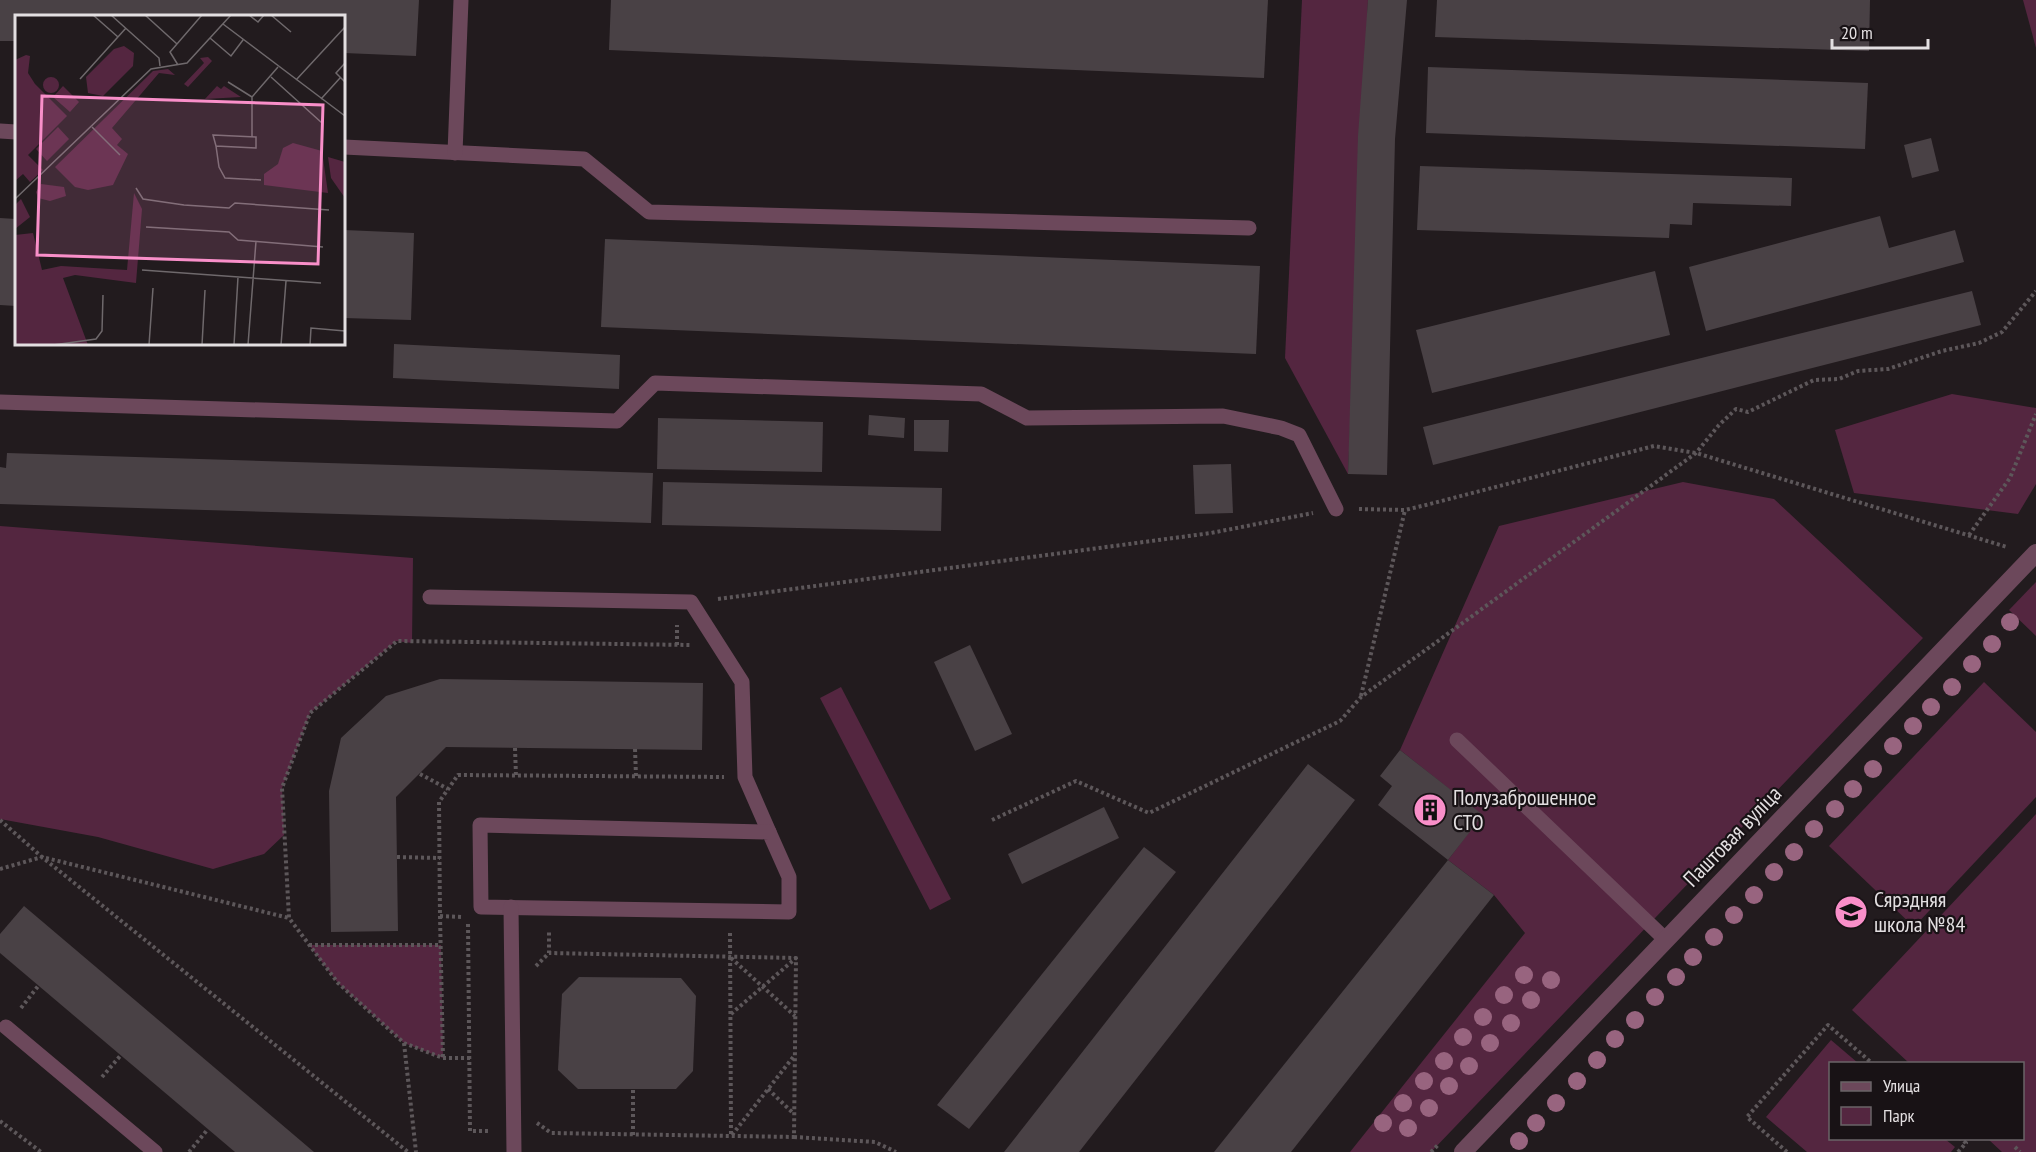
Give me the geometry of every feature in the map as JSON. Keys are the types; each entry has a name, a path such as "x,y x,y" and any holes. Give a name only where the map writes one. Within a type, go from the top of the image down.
{"street":[{"name":"Паштовая вуліца","path":"1463,1152 2036,553"}],"lane":[{"path":"455,153 461,0"},
{"path":"0,131 15,132"},
{"path":"345,147 584,159 649,212 1249,228"},
{"path":"0,402 617,421 656,383 981,394 1027,418 1223,416 1281,428 1299,435 1336,509"},
{"path":"430,597 691,602 742,682 745,777 789,877 789,912 481,907 480,825 769,832"},
{"path":"1456,740 1666,940"},
{"path":"511,907 514,1152"},
{"path":"6,1027 155,1152"}],"path":[{"path":"992,820 1076,781 1149,813 1340,722 1361,697 1696,453 1719,425 1736,409 1748,412 1796,391 1814,380 1839,379 1858,370 1888,369 1942,351 1979,344 2002,332 2036,291"},
{"path":"1969,535 2010,478 2036,414"},
{"path":"1361,697 1405,510"},
{"path":"470,1058 443,1058 404,1043 338,984 289,918 282,788 310,713 397,641 701,645"},
{"path":"515,748 516,776"},
{"path":"635,749 636,776"},
{"path":"420,774 448,789"},
{"path":"443,1058 439,802 458,775 731,777"},
{"path":"0,820 42,857 408,1152"},
{"path":"0,869 42,857 289,918"},
{"path":"397,857 440,858"},
{"path":"440,916 467,917 470,1131"},
{"path":"549,941 549,953"},
{"path":"309,945 441,945"},
{"path":"730,945 731,1136"},
{"path":"536,977 536,965 549,953 796,958"},
{"path":"730,957 795,1016"},
{"path":"730,1015 796,958"},
{"path":"794,1137 796,958"},
{"path":"17,1013 39,985"},
{"path":"1787,1152 1747,1117 1828,1024 1871,1062"},
{"path":"404,1043 416,1152"},
{"path":"98,1082 121,1055"},
{"path":"731,1136 795,1056"},
{"path":"633,1089 633,1135"},
{"path":"768,1089 795,1115"},
{"path":"537,1112 537,1123 551,1133 794,1137 875,1142 896,1152"},
{"path":"0,1121 41,1152"},
{"path":"189,1152 208,1130"},
{"path":"1958,1152 1966,1143 1962,1140"},
{"path":"2015,1147 2020,1152"}],"green space":[{"path":"1302,0 1368,0 1348,474 1285,358"},
{"path":"2023,0 2036,0 2036,48"},
{"path":"1952,394 2036,408 2036,484 2018,514 1854,493 1835,430"},
{"path":"1683,482 1774,499 1923,638 1431,1152 1350,1152 1525,933 1494,895 1448,860 1482,815 1400,750 1499,526"},
{"path":"0,526 413,558 412,643 396,641 310,713 282,788 284,835 264,854 213,869 98,837 0,819"},
{"path":"2036,582 2036,636 2009,610"},
{"path":"1984,682 2036,732 2036,797 1914,927 1829,846"},
{"path":"841,687 951,899 930,910 820,698"},
{"path":"2036,814 2036,1152 2002,1152 1989,1140 2024,1140 2024,1062 1908,1062 1852,1010"},
{"path":"309,945 441,945 443,1058 404,1043 338,983"},
{"path":"1831,1040 1857,1062 1829,1062 1829,1140 1946,1140 1955,1147 1951,1152 1807,1152 1766,1117"}],"building":[{"path":"0,0 419,0 416,56 345,53 345,15 15,15 15,41 0,41"},
{"path":"611,0 1268,0 1264,78 609,50"},
{"path":"1368,0 1407,0 1395,139 1387,475 1348,474 1358,136"},
{"path":"1437,0 1870,0 1869,51 1435,37"},
{"path":"1428,67 1868,83 1865,149 1426,133"},
{"path":"1931,138 1939,171 1912,178 1904,145"},
{"path":"1420,166 1792,178 1791,206 1693,203 1692,225 1670,224 1669,238 1417,230"},
{"path":"1880,216 1889,248 1955,230 1964,262 1706,331 1689,267"},
{"path":"0,218 15,219 15,306 0,305"},
{"path":"345,230 414,233 411,320 345,318"},
{"path":"605,239 1260,266 1256,354 601,327"},
{"path":"1655,271 1670,335 1432,393 1416,330"},
{"path":"1972,291 1981,325 1433,465 1423,427"},
{"path":"394,344 620,355 619,389 393,378"},
{"path":"869,415 905,418 904,438 868,435"},
{"path":"658,418 823,422 822,472 657,469"},
{"path":"914,420 949,420 948,452 914,451"},
{"path":"7,453 653,473 651,523 0,504 0,467 6,468"},
{"path":"1231,464 1233,513 1195,514 1193,465"},
{"path":"663,482 942,488 941,531 662,525"},
{"path":"970,645 1012,734 975,751 934,662"},
{"path":"440,679 703,683 702,750 446,747 396,797 398,931 331,932 329,791 341,738 386,696"},
{"name":"Полузаброшенное СТО","path":"1400,750 1483,815 1448,860 1378,805 1392,786 1380,776"},
{"path":"1308,764 1355,800 1079,1152 1004,1152"},
{"path":"1104,807 1119,838 1022,884 1008,854"},
{"path":"1144,847 1176,872 969,1129 937,1105"},
{"path":"1448,860 1494,895 1291,1152 1214,1152"},
{"path":"24,906 314,1152 235,1152 0,953 0,934"},
{"path":"579,977 681,978 696,996 693,1071 676,1089 578,1089 558,1070 562,994"}],"place":[{"name":"Полузаброшенное СТО","path":"1430,810"},
{"name":"Сярэдняя школа №84","path":"1851,912"}]}
